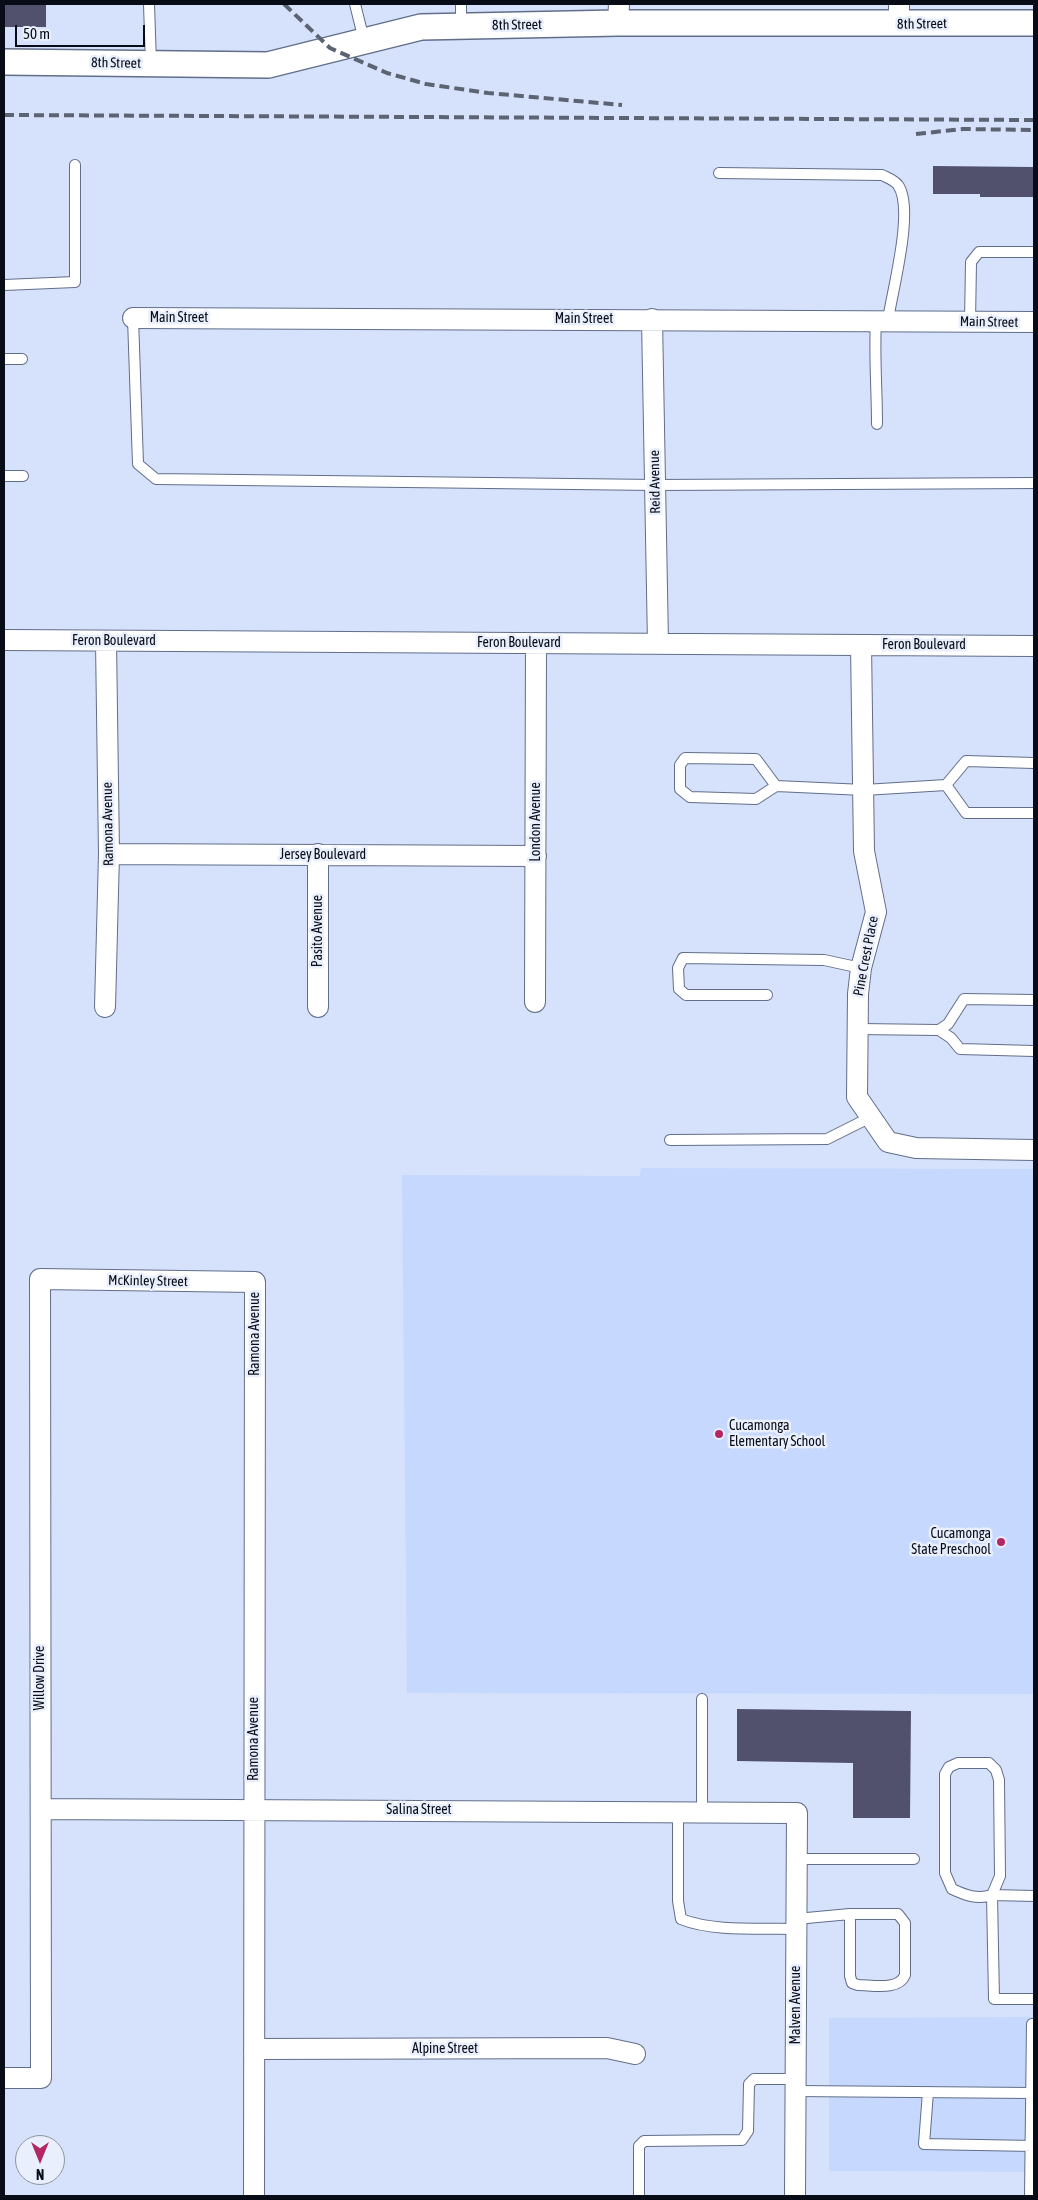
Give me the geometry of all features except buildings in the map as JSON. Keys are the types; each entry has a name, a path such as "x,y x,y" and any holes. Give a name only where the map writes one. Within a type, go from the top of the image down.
{"street":[{"name":"8th Street","path":"4,62 268,65 461,15 899,14 1034,23"},
{"name":"Main Street","path":"133,318 1034,322"},
{"name":"Reid Avenue","path":"652,319 658,644"},
{"name":"Feron Boulevard","path":"4,640 1034,646"},
{"name":"Ramona Avenue","path":"105,1007 109,854 106,641"},
{"name":"London Avenue","path":"536,643 536,1002"},
{"name":"Pine Crest Place","path":"862,645 864,851 876,912 861,968 858,994 857,1097 888,1142 916,1148 1034,1150"},
{"name":"Jersey Boulevard","path":"109,854 536,856"},
{"name":"Pasito Avenue","path":"318,854 318,1007"},
{"name":"McKinley Street","path":"40,1279 255,1282"},
{"name":"Willow Drive","path":"4,2078 42,2078 40,1279"},
{"name":"Ramona Avenue","path":"254,2196 255,1282"},
{"name":"Salina Street","path":"40,1809 797,1813"},
{"name":"Malven Avenue","path":"795,2196 797,1813"},
{"name":"Alpine Street","path":"254,2049 607,2048 635,2054"}],"lane":[{"path":"148,4 151,64"},
{"path":"355,4 364,40"},
{"path":"4,285 74,282 76,165"},
{"path":"719,173 882,175 892,180 902,194 902,252 874,354 877,377 876,424"},
{"path":"970,322 971,262 979,252 1034,252"},
{"path":"133,318 138,464 156,479 655,484 1034,483"},
{"path":"4,359 22,359"},
{"path":"4,476 23,476"},
{"path":"776,786 756,758 685,758 680,765 680,789 690,796 756,799 776,786 864,790 946,785 966,761 1034,763"},
{"path":"946,785 966,813 1034,813"},
{"path":"767,996 686,995 679,989 678,968 683,958 824,960 861,968"},
{"path":"939,1030 948,1024 964,1000 1034,1000"},
{"path":"858,1029 939,1030 951,1038 960,1049 1034,1051"},
{"path":"670,1140 827,1139 871,1117"},
{"path":"702,1699 702,1812"},
{"path":"1034,1896 992,1895 967,1896 952,1888 945,1873 945,1774 949,1767 958,1763 989,1763 996,1770 999,1780 1000,1876 992,1895 994,1999 1034,1999"},
{"path":"678,1812 678,1901 681,1919 692,1924 716,1926 796,1924 850,1914 898,1914 903,1918 905,1932 905,1975 903,1981 897,1985 858,1985 852,1982 850,1976 850,1914"},
{"path":"796,1860 914,1859"},
{"path":"1030,2196 1033,2146 1031,2093 1032,2024 1034,2024"},
{"path":"639,2196 639,2146 644,2141 742,2140 748,2131 749,2084 754,2079 795,2085 928,2092 1031,2093"},
{"path":"928,2092 924,2144 1033,2146"}],"shaded area":[{"name":"Cucamonga Elementary School","path":"641,1168 1034,1169 1034,1694 407,1693 402,1175 640,1176"},
{"path":"1034,2017 1034,2172 829,2171 829,2018"}],"railway":[{"path":"284,4 330,48 387,73 426,84 488,93 622,105"},
{"path":"4,115 1034,120"},
{"path":"916,134 963,129 1034,130"}],"place":[{"name":"Cucamonga Elementary School","path":"719,1434"},
{"name":"Cucamonga State Preschool","path":"1001,1542"}]}
